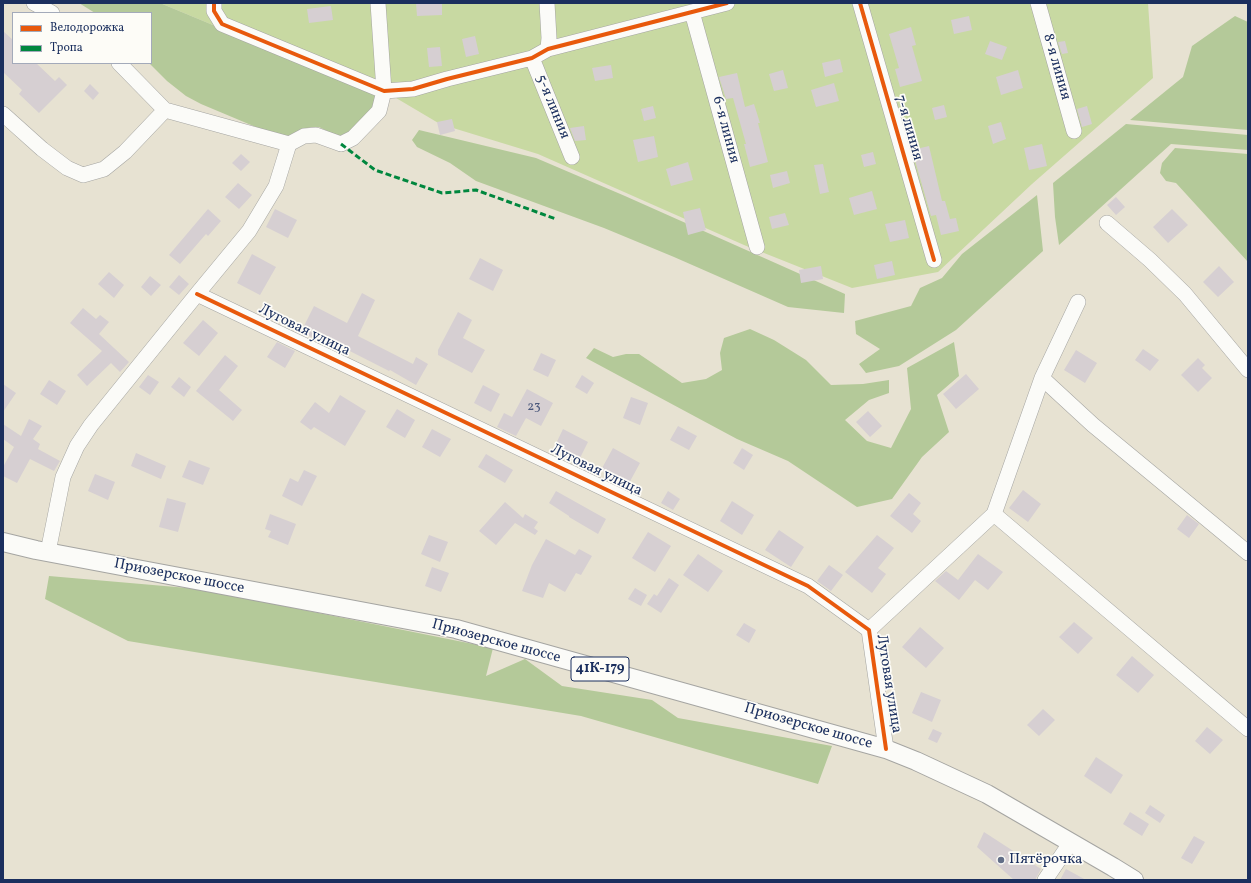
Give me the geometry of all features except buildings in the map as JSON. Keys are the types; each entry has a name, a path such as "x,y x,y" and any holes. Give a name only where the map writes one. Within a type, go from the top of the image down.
{"main road":[{"name":"Приозерское шоссе","path":"27,548 456,629 886,749 916,760 987,794 1134,880"}],"street":[{"path":"34,3 50,12"},
{"path":"214,3 214,12 222,24 384,91 413,89 532,58 548,49 692,12 710,5 727,3"},
{"path":"120,64 165,110 289,144 304,136 316,135 341,144 353,138 379,111 384,91 378,3"},
{"path":"547,3 549,38 548,49"},
{"name":"7-я линия","path":"860,3 934,260"},
{"name":"8-я линия","path":"1038,3 1074,131"},
{"name":"6-я линия","path":"692,12 758,247"},
{"name":"5-я линия","path":"532,58 572,157"},
{"path":"3,114 60,163 83,175 104,169 125,152 165,110"},
{"path":"27,548 77,446 92,425 249,231 276,186 289,144"},
{"path":"1107,223 1150,260 1185,294 1248,370"},
{"name":"Луговая улица","path":"197,294 808,586 869,630 886,749"},
{"path":"869,630 994,514 1042,378 1078,302"},
{"path":"1042,378 1093,425 1248,553"},
{"path":"994,514 1248,729"},
{"path":"1045,880 1071,842"}],"green space":[{"path":"79,3 160,3 381,95 375,109 351,135 341,138 319,127 312,127 303,129 293,136 282,138 201,104 186,96 167,81 150,64 152,64 152,12 93,12"},
{"path":"160,3 1148,3 1153,78 1032,184 938,272 852,288 744,245 538,154 440,124 391,95 381,95"},
{"path":"1235,16 1248,22 1248,130 1130,120 1183,77 1192,46"},
{"path":"1126,124 1248,135 1248,150 1171,144 1059,245 1055,217 1053,183"},
{"path":"419,130 536,158 625,196 845,294 844,313 788,307 604,228 476,181 450,163 417,147 412,140"},
{"path":"1175,148 1248,154 1248,262 1176,183 1166,181 1160,173 1162,163"},
{"path":"1037,195 1043,251 956,330 899,366 866,373 859,364 880,349 856,334 855,321 911,306 920,288 942,278 962,254"},
{"path":"750,329 774,340 806,360 831,385 863,384 889,380 889,393 869,400 845,420 867,441 891,448 911,409 907,368 954,342 959,376 937,395 949,432 922,457 892,499 857,507 788,461 737,439 586,358 594,348 613,357 626,354 639,354 682,383 706,379 722,370 720,353 724,338"},
{"path":"49,576 199,589 493,648 486,676 525,659 562,686 652,700 678,718 832,746 818,784 581,716 128,641 45,599"}],"marked path":[{"path":"341,144 375,170 442,193 476,190 556,219"}],"cycle path":[{"path":"214,3 214,11 222,24 384,91 413,89 532,58 548,49 727,3"},
{"path":"860,3 934,260"},
{"path":"197,294 808,586 869,630 886,749"}],"place":[{"name":"Пятёрочка","path":"1001,860"}]}
